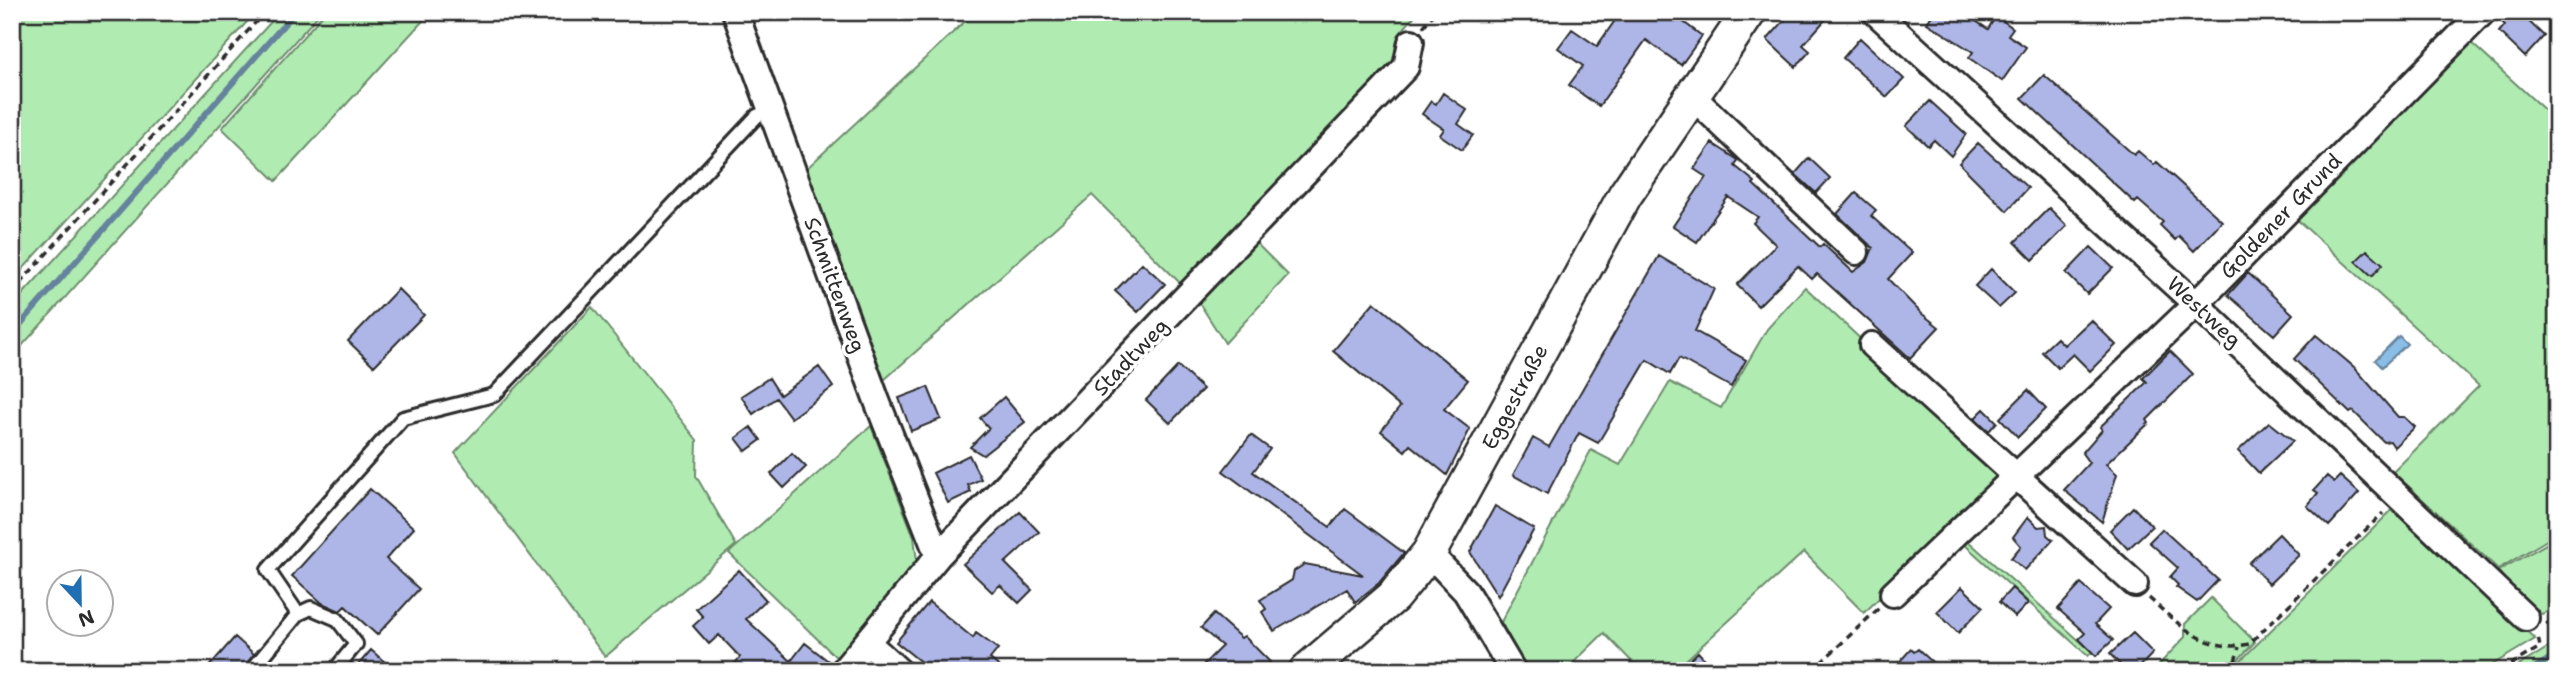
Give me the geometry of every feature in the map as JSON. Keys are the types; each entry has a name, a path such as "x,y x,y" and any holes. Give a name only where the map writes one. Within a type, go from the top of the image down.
{"main road":[{"name":"Eggestraße","path":"1306,671 1393,597 1429,553 1625,195 1749,12"}],"street":[{"name":"Schmittenweg","path":"735,12 938,556"},
{"name":"Westweg","path":"1875,12 2196,304 2401,495 2531,622"},
{"name":"Goldener Grund","path":"1893,594 2196,304 2483,12"},
{"name":"Stadtweg","path":"843,671 938,556 1406,67 1411,42"},
{"path":"1692,96 1856,252"},
{"path":"1872,345 2135,584"},
{"path":"1429,553 1466,592 1513,671"},
{"path":"867,642 900,671"}],"lane":[{"path":"298,614 268,570 402,418 494,395 757,116 771,110"},
{"path":"251,671 298,614 311,608 337,619 356,644 334,671"}],"path":[{"path":"12,292 265,12"},
{"path":"2135,584 2186,631 2213,644 2239,647 2249,645 2401,495"},
{"path":"1812,671 1893,594"},
{"path":"2500,671 2540,648 2531,622"},
{"path":"2228,671 2234,665 2239,647"}],"green space":[{"path":"12,12 256,12 12,281"},
{"path":"280,12 321,12 12,357 12,306"},
{"path":"325,12 431,12 276,181 222,128"},
{"path":"975,12 1418,12 1401,32 1395,63 1185,288 1092,195 884,380 806,169"},
{"path":"2468,40 2549,114 2557,106 2557,534 2498,569 2393,472 2479,386 2291,214"},
{"path":"1256,243 1288,275 1225,343 1198,301"},
{"path":"1805,287 2005,474 1864,613 1804,552 1674,671 1641,671 1604,633 1565,671 1527,671 1501,622 1591,450 1620,465 1670,382 1721,408 1767,329"},
{"path":"592,307 697,440 696,476 736,545 605,657 455,453"},
{"path":"871,426 914,537 917,562 838,659 729,553"},
{"path":"2396,506 2535,639 2482,671 2230,671"},
{"path":"2557,538 2557,607 2542,614 2529,608 2498,571"},
{"path":"1967,540 2092,652 2088,656 1964,544"},
{"path":"2211,598 2255,642 2227,671 2153,671 2185,637 2185,624"},
{"path":"2557,642 2557,671 2510,671"}],"water":[{"path":"2399,336 2407,344 2382,367 2375,360"}],"building":[{"path":"1621,12 1670,12 1702,36 1681,65 1646,40 1599,106 1569,85 1583,66 1558,48 1572,29 1597,46"},
{"path":"1792,12 1832,12 1803,45 1810,51 1796,67 1767,40"},
{"path":"1934,12 1962,12 1988,29 1996,16 2013,28 2008,35 2026,47 2002,81 1969,58 1973,52 1927,23"},
{"path":"2508,12 2519,12 2544,36 2525,57 2499,32 2505,25 2500,20"},
{"path":"1860,38 1904,79 1887,97 1843,58"},
{"path":"2044,75 2134,155 2138,151 2154,165 2157,162 2222,221 2194,251 2179,236 2175,240 2160,225 2163,222 2138,200 2135,203 2022,98"},
{"path":"1443,93 1467,110 1458,124 1473,135 1462,150 1440,135 1444,129 1422,114 1431,101 1436,104"},
{"path":"1930,101 1966,134 1951,156 1934,140 1928,146 1906,126"},
{"path":"1712,143 1738,160 1735,166 1755,182 1753,184 1820,247 1823,244 1853,272 1867,262 1873,248 1837,214 1856,193 1876,210 1871,216 1912,253 1888,279 1921,313 1939,327 1910,358 1817,274 1812,279 1798,266 1758,306 1737,285 1776,245 1753,223 1758,217 1728,197 1697,242 1673,226 1706,177 1694,169"},
{"path":"1978,143 2028,188 2007,211 1959,163"},
{"path":"1809,158 1830,178 1816,193 1795,174"},
{"path":"2049,208 2067,226 2033,260 2015,242"},
{"path":"2091,247 2113,268 2087,294 2066,273"},
{"path":"2367,250 2383,264 2372,276 2356,261"},
{"path":"1659,256 1714,289 1695,331 1746,360 1731,387 1679,358 1670,374 1647,360 1598,443 1579,433 1547,494 1513,475 1533,438 1549,447"},
{"path":"1142,263 1165,284 1138,312 1115,291"},
{"path":"1991,269 2015,293 1999,308 1975,286"},
{"path":"2248,273 2293,314 2274,335 2228,295"},
{"path":"398,289 424,315 374,366 348,341"},
{"path":"1374,302 1468,380 1444,409 1470,429 1447,475 1410,445 1405,451 1381,431 1400,407 1333,351"},
{"path":"2091,320 2116,345 2090,371 2073,354 2058,368 2042,352 2057,338 2064,345"},
{"path":"2316,335 2354,367 2398,417 2404,417 2415,427 2394,447 2390,441 2384,442 2353,411 2350,413 2294,359"},
{"path":"2170,351 2193,374 2147,420 2149,423 2106,464 2117,474 2102,522 2064,490 2089,463 2082,453 2102,430 2100,427 2147,382 2143,378"},
{"path":"1178,366 1203,389 1170,423 1146,400"},
{"path":"819,367 833,387 791,418 776,398 753,414 741,396 769,378 780,395"},
{"path":"928,387 941,419 911,431 899,398"},
{"path":"2028,390 2046,409 2018,437 2000,418"},
{"path":"1004,397 1025,422 983,455 970,447 989,428 980,418"},
{"path":"1984,409 1997,422 1989,431 1975,418"},
{"path":"2269,422 2293,441 2259,473 2238,451"},
{"path":"751,427 761,440 746,451 736,438"},
{"path":"1251,435 1270,449 1253,472 1330,527 1345,509 1404,553 1379,583 1355,602 1347,589 1274,631 1262,612 1266,609 1260,600 1292,580 1294,571 1305,564 1363,575 1223,471"},
{"path":"792,453 806,467 784,488 771,474"},
{"path":"969,455 981,479 968,485 971,492 948,503 933,473"},
{"path":"2327,476 2334,482 2340,476 2359,493 2329,526 2307,506 2318,493 2314,490"},
{"path":"370,489 414,528 386,559 419,589 377,635 345,606 340,611 322,603 292,576"},
{"path":"1495,506 1534,529 1498,596 1470,552"},
{"path":"2133,507 2152,526 2128,549 2110,530"},
{"path":"1020,512 1039,532 1005,563 1032,590 1019,603 1000,585 992,592 963,564"},
{"path":"2028,517 2038,527 2046,526 2047,535 2053,540 2025,570 2011,558 2021,546 2013,537"},
{"path":"2162,529 2218,580 2197,602 2176,587 2178,585 2170,577 2178,568 2149,542"},
{"path":"2279,534 2299,555 2269,584 2249,563"},
{"path":"739,570 766,600 746,619 791,661 805,643 831,663 828,671 729,671 740,657 719,635 709,644 693,626 703,617 696,609"},
{"path":"2081,584 2109,609 2095,624 2113,640 2096,656 2079,639 2085,633 2058,609"},
{"path":"1962,587 1983,607 1958,633 1937,612"},
{"path":"2012,588 2028,603 2015,617 1999,602"},
{"path":"929,602 973,638 976,633 998,649 990,659 1005,671 932,671 896,642"},
{"path":"1214,614 1241,638 1244,636 1270,662 1261,671 1197,671 1222,646 1201,628"},
{"path":"2133,633 2153,653 2136,671 2126,671 2110,654"},
{"path":"235,637 254,654 241,671 205,671"},
{"path":"1911,649 1914,652 1918,649 1942,671 1891,671"},
{"path":"371,650 395,671 353,671"},
{"path":"1698,652 1715,671 1678,671"}],"waterway":[{"path":"12,334 295,12"},
{"path":"2530,671 2557,654"}]}
